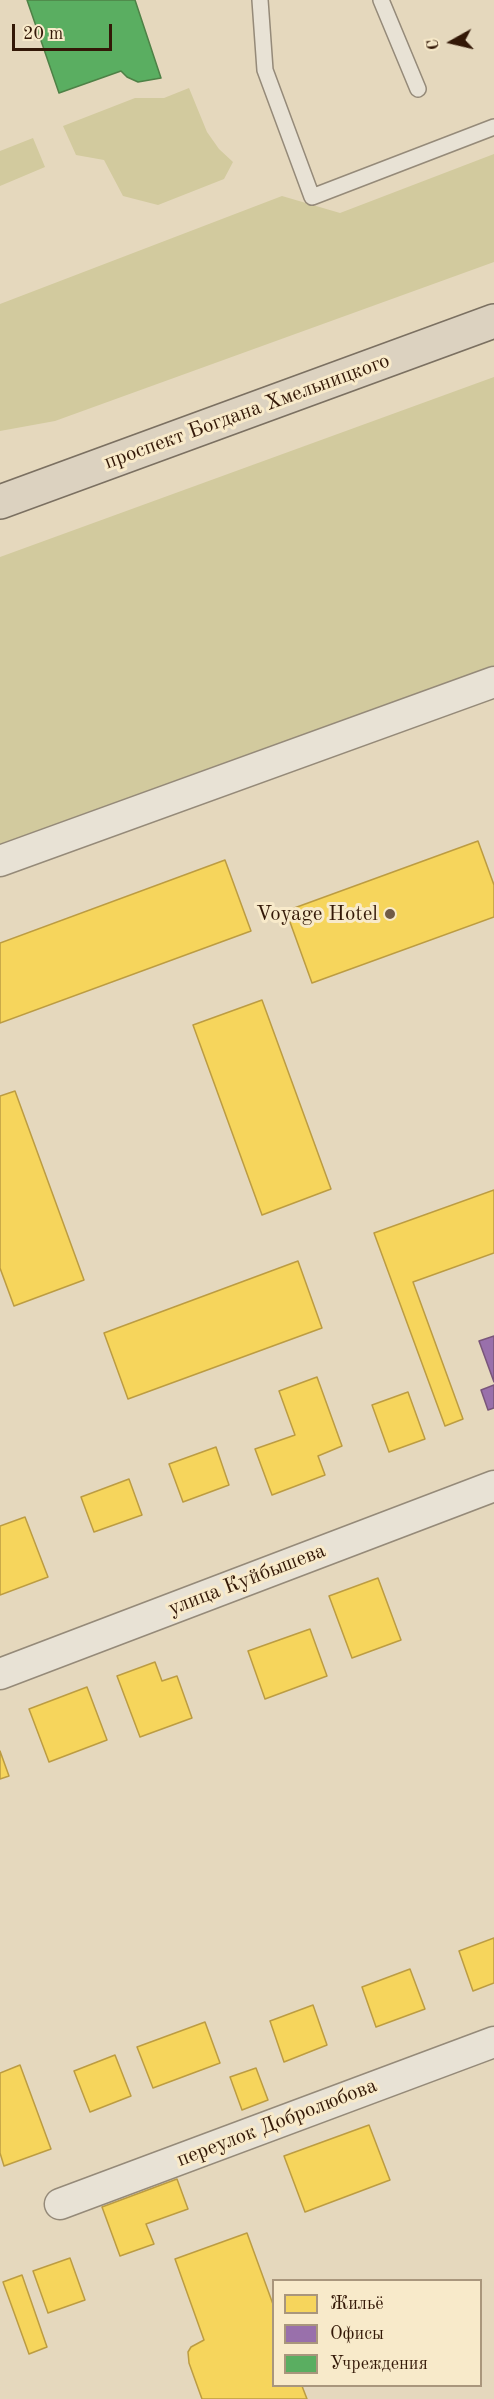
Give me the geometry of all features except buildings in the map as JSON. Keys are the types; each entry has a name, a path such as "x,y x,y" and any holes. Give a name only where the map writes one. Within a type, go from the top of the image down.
{"main road":[{"name":"проспект Богдана Хмельницкого","path":"0,502 494,321"}],"street":[{"path":"0,861 494,682"},
{"name":"улица Куйбышева","path":"0,1674 494,1486"},
{"name":"переулок Добролюбова","path":"60,2204 494,2042"}],"lane":[{"path":"260,0 265,70 312,197 494,127"},
{"path":"381,0 418,89"}],"shaded area":[{"path":"189,88 207,132 219,149 233,162 224,179 158,205 123,196 104,160 76,155 63,126 135,98 164,98"},
{"path":"33,138 45,167 0,186 0,151"},
{"path":"494,154 494,262 55,421 0,431 0,304 282,196 340,213"},
{"path":"494,377 494,667 0,849 0,557"}],"place":[{"name":"Voyage Hotel","path":"390,914"}]}
